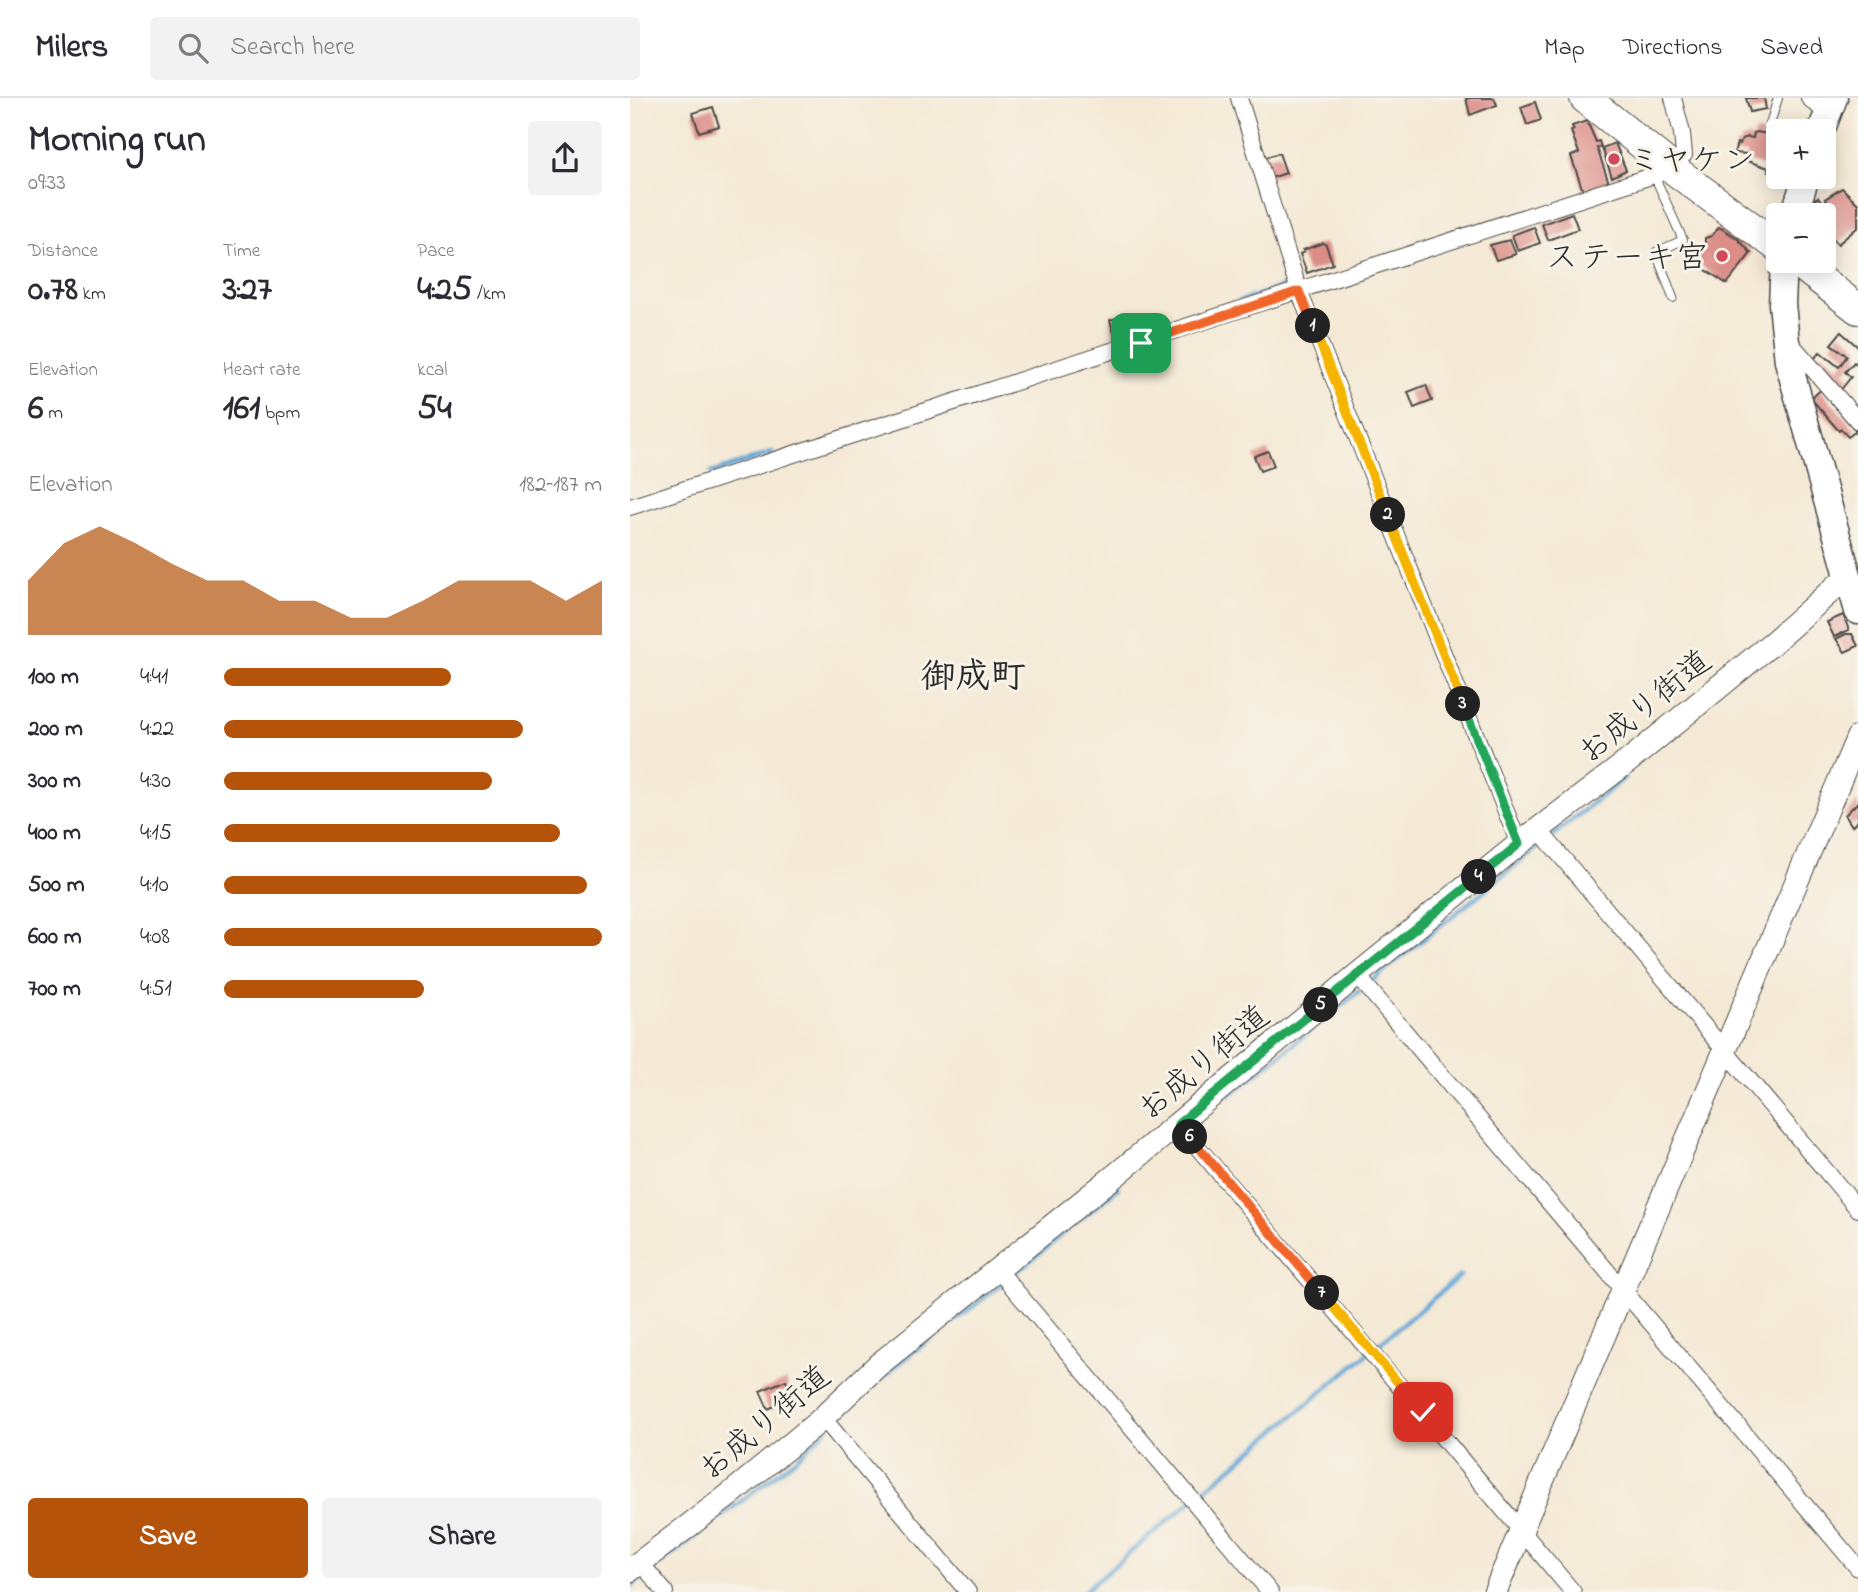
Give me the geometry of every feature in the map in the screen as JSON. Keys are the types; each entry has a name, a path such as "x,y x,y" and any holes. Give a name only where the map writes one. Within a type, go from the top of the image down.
{"highway":[{"path":"1585,98 1670,167 1766,238"},
{"path":"1616,98 1670,167 1766,218"},
{"path":"1836,270 1858,287"},
{"path":"1812,273 1858,309"}],"main road":[{"path":"1783,273 1782,304 1785,337 1795,386 1853,572 1858,611"}],"street":[{"path":"1239,98 1299,291 1519,844"},
{"path":"630,507 1299,291 1670,167 1682,133 1673,98"},
{"path":"1785,337 1858,421"},
{"name":"お成り街道","path":"635,1566 728,1496 822,1418 878,1366 1519,844 1631,759 1771,644 1853,572"},
{"path":"1495,1592 1858,737"},
{"path":"1539,830 1858,1209"},
{"path":"1357,975 1858,1568"},
{"path":"1178,1124 1573,1592"},
{"path":"999,1270 1270,1592"},
{"path":"822,1418 968,1592"},
{"path":"635,1566 665,1592"}],"lane":[{"path":"1772,119 1779,98"},
{"path":"1670,167 1683,240 1656,251 1673,298"}],"building":[{"path":"1466,98 1494,98 1497,105 1470,115"},
{"path":"1746,98 1764,98 1766,109 1750,112"},
{"path":"1535,102 1541,120 1527,125 1521,107"},
{"path":"713,107 719,126 699,132 693,113"},
{"path":"1587,121 1596,142 1599,141 1601,147 1597,148 1609,183 1583,191 1571,156 1579,153 1571,131 1574,130 1572,126"},
{"path":"1754,133 1766,134 1766,167 1747,161 1747,154 1734,153 1737,143 1740,144 1742,139 1748,137 1753,138"},
{"name":"ミヤケン","path":"1615,143 1626,170 1612,177 1602,148"},
{"path":"1279,153 1286,173 1271,178 1264,158"},
{"path":"1842,188 1858,204 1858,227 1838,244 1836,203 1825,203 1825,199"},
{"path":"1572,213 1578,229 1548,240 1542,224"},
{"path":"1534,227 1540,243 1518,251 1512,235"},
{"name":"ステーキ宮","path":"1719,227 1737,238 1751,253 1727,284 1694,258 1705,244 1705,238 1712,236"},
{"path":"1510,240 1516,254 1496,260 1490,245"},
{"path":"1323,243 1333,264 1307,273 1300,254 1303,250"},
{"path":"1124,315 1130,334 1116,339 1110,320"},
{"path":"1841,332 1858,347 1858,365 1854,362 1845,372 1851,377 1840,391 1814,359 1820,352 1839,367 1847,356 1831,344"},
{"path":"1426,385 1432,401 1414,408 1408,392"},
{"path":"1821,390 1856,431 1848,437 1841,429 1839,431 1814,402 1812,397"},
{"path":"1268,451 1274,466 1260,471 1254,456"},
{"path":"1843,615 1849,630 1834,637 1827,622"},
{"path":"1852,634 1858,646 1845,652 1836,639"},
{"path":"1858,802 1858,821 1852,826 1845,815"},
{"path":"786,1380 793,1398 768,1409 760,1391"}],"waterway":[{"path":"1240,301 1292,284"},
{"path":"711,473 772,453"},
{"path":"1369,983 1624,778"},
{"path":"1230,1095 1362,989"},
{"path":"834,1423 894,1367 997,1288 1118,1188"},
{"path":"1083,1592 1460,1276"},
{"path":"630,1587 797,1458 827,1429"}],"place":[{"name":"ミヤケン","path":"1614,159"},
{"name":"ステーキ宮","path":"1722,256"}],"district":[{"name":"御成町","path":"973,675"}],"route":[{"path":"1141,343 1299,291 1519,844 1178,1124 1423,1412"}]}
